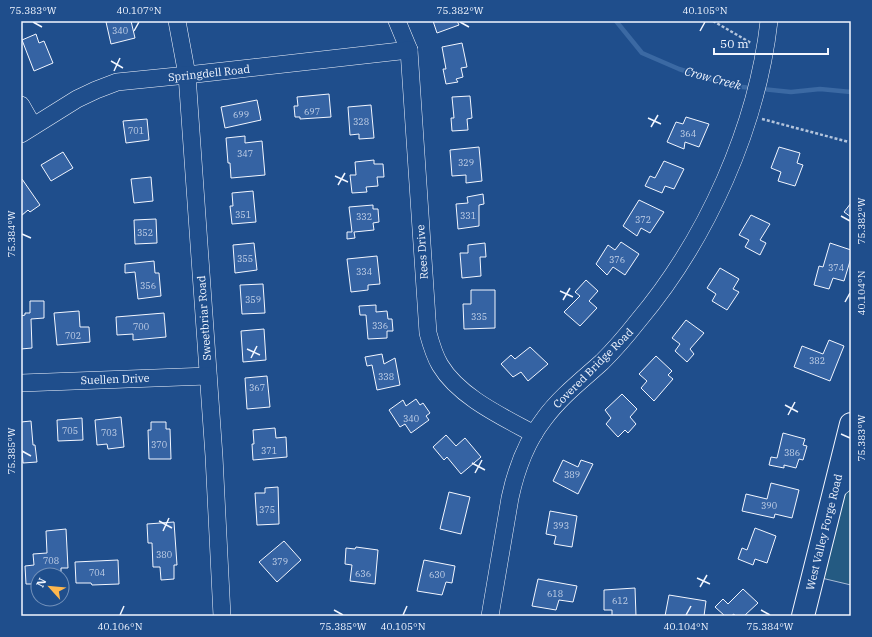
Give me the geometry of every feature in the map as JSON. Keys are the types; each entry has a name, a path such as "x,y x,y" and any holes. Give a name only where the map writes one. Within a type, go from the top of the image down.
{"main road":[{"name":"West Valley Forge Road","path":"803,616 851,429"}],"street":[{"name":"Sweetbriar Road","path":"177,21 187,75 214,456 222,616"},
{"name":"Rees Drive","path":"397,21 409,50 428,333 432,350 449,378 463,391 481,404 534,434"},
{"name":"Covered Bridge Road","path":"490,616 509,503 514,480 522,458 534,434 554,406 566,393 602,361 638,322 675,272 706,219 730,168 748,116 765,52 769,21"},
{"name":"Springdell Road","path":"27,130 77,99 117,82 409,50"},
{"path":"21,105 27,130"},
{"name":"Suellen Drive","path":"21,383 208,376"},
{"path":"834,493 851,478"}],"path":[{"path":"713,21 765,52"},
{"path":"748,116 849,142"}],"shaded area":[{"path":"851,424 851,585 813,576"}],"building":[{"path":"131,21 135,38 111,44 106,22"},
{"path":"433,21 457,21 459,25 437,33"},
{"path":"36,34 39,43 44,41 53,63 34,71 22,40"},
{"path":"462,43 467,67 461,68 463,77 456,79 458,82 446,84 443,69 446,69 442,47"},
{"path":"329,94 331,117 300,119 300,117 295,117 294,106 298,106 297,97"},
{"path":"470,96 472,118 467,119 468,130 452,131 451,118 454,118 452,97"},
{"path":"257,100 261,120 225,128 221,107"},
{"path":"371,105 374,138 359,139 359,134 350,135 348,107"},
{"path":"686,117 709,124 699,147 685,142 684,149 667,142 676,122 683,124"},
{"path":"147,119 149,140 126,143 123,121"},
{"path":"245,136 245,143 262,141 265,175 231,178 226,138"},
{"path":"479,147 482,181 466,183 466,175 452,176 450,150"},
{"path":"779,147 800,153 797,163 803,165 795,186 778,181 781,172 771,168"},
{"path":"63,152 73,168 51,181 41,165"},
{"path":"374,160 374,164 383,164 384,177 377,177 378,186 366,187 367,192 352,193 350,175 356,175 355,162"},
{"path":"664,161 684,169 674,189 665,186 662,193 645,186 650,176 655,178"},
{"path":"151,177 153,201 134,203 131,179"},
{"path":"21,179 40,205 30,212 28,210 21,216"},
{"path":"253,191 256,222 232,224 230,206 233,206 232,193"},
{"path":"483,194 484,204 479,205 479,226 458,229 456,204 468,203 467,197"},
{"path":"639,200 664,212 650,233 641,228 637,236 623,226"},
{"path":"851,203 851,217 844,212"},
{"path":"373,205 373,209 378,209 379,222 373,223 374,230 354,232 355,238 347,239 347,232 352,232 349,207"},
{"path":"751,215 770,224 760,240 766,243 760,255 745,247 749,240 739,235"},
{"path":"156,219 157,243 135,244 134,220"},
{"path":"621,242 639,254 625,275 613,267 607,275 596,264 608,245 615,250"},
{"path":"254,243 257,270 235,273 233,245"},
{"path":"485,243 486,257 480,257 481,276 462,278 460,253 468,253 468,245"},
{"path":"830,243 851,250 851,258 844,281 833,278 829,289 814,285 819,266 823,267"},
{"path":"377,256 380,284 368,285 368,290 351,292 347,259"},
{"path":"154,261 155,273 159,273 161,296 138,299 135,272 125,273 125,264"},
{"path":"720,268 739,279 733,289 739,292 727,310 712,301 716,294 707,288"},
{"path":"586,280 598,291 589,301 597,308 580,326 564,312 580,296 575,292"},
{"path":"263,284 265,313 242,314 240,285"},
{"path":"471,290 495,290 495,328 464,329 463,304 471,304"},
{"path":"30,301 44,301 44,318 31,319 32,348 21,349 21,316 25,315 25,313 30,313"},
{"path":"376,305 376,312 387,311 388,319 392,319 393,331 387,331 387,338 368,339 366,315 360,315 359,306"},
{"path":"79,311 80,327 89,327 90,342 57,345 54,313"},
{"path":"164,313 166,337 133,340 133,334 117,335 116,317"},
{"path":"686,320 704,333 690,349 694,354 687,362 675,351 680,344 672,338"},
{"path":"264,329 266,360 243,362 241,331"},
{"path":"829,340 844,346 830,381 794,367 802,346 823,354"},
{"path":"530,347 548,364 528,381 521,372 513,377 501,364 511,355 515,359"},
{"path":"382,354 384,364 395,358 400,385 377,390 372,365 367,366 365,357"},
{"path":"656,356 672,371 668,375 673,379 654,401 641,388 647,381 639,374"},
{"path":"267,376 270,407 247,409 245,378"},
{"path":"622,394 637,409 630,417 636,424 628,433 625,430 618,437 606,424 611,418 605,410"},
{"path":"416,399 420,405 423,403 430,413 426,416 429,420 411,433 405,424 400,427 389,410 403,400 406,406"},
{"path":"121,417 124,447 108,449 107,444 97,445 95,420"},
{"path":"82,418 83,440 58,441 57,420"},
{"path":"31,421 33,445 35,445 37,462 23,463 21,450 21,422"},
{"path":"151,422 166,422 166,429 170,429 171,459 149,459 148,430 151,430"},
{"path":"275,428 276,438 286,437 287,457 253,460 253,430"},
{"path":"783,433 805,439 803,445 807,446 803,460 799,459 796,468 784,465 784,468 769,465 771,457 777,458"},
{"path":"446,435 456,446 465,438 481,457 461,474 447,457 444,460 433,447"},
{"path":"563,460 578,467 581,460 593,464 578,494 553,481"},
{"path":"771,483 799,490 792,518 775,514 774,518 742,511 746,494 767,499"},
{"path":"278,487 279,524 257,525 255,493 265,493 265,488"},
{"path":"449,492 470,497 461,534 440,529"},
{"path":"550,511 577,516 572,547 554,544 556,536 546,534"},
{"path":"174,522 177,565 174,565 174,579 161,580 160,567 153,567 152,543 148,543 147,524"},
{"path":"755,528 776,536 767,563 755,559 753,565 738,559 742,548 747,550"},
{"path":"66,529 68,567 30,567 30,584 26,584 25,566 34,565 33,554 47,553 46,531"},
{"path":"284,541 301,560 277,582 259,562"},
{"path":"356,547 378,550 375,584 350,581 352,565 345,564 346,548 355,549"},
{"path":"118,560 119,584 92,585 91,583 76,583 75,562"},
{"path":"424,560 455,566 452,583 446,582 442,595 417,591"},
{"path":"538,579 577,586 573,602 559,600 556,610 532,606"},
{"path":"635,588 636,616 612,616 612,610 604,610 604,590"},
{"path":"743,589 758,603 744,616 735,616 734,614 731,616 725,616 715,607 723,599 728,604"},
{"path":"669,595 706,601 704,616 665,616"}],"waterway":[{"name":"Crow Creek","path":"616,21 642,53 679,69 733,86 791,92 820,89 851,92"}]}
